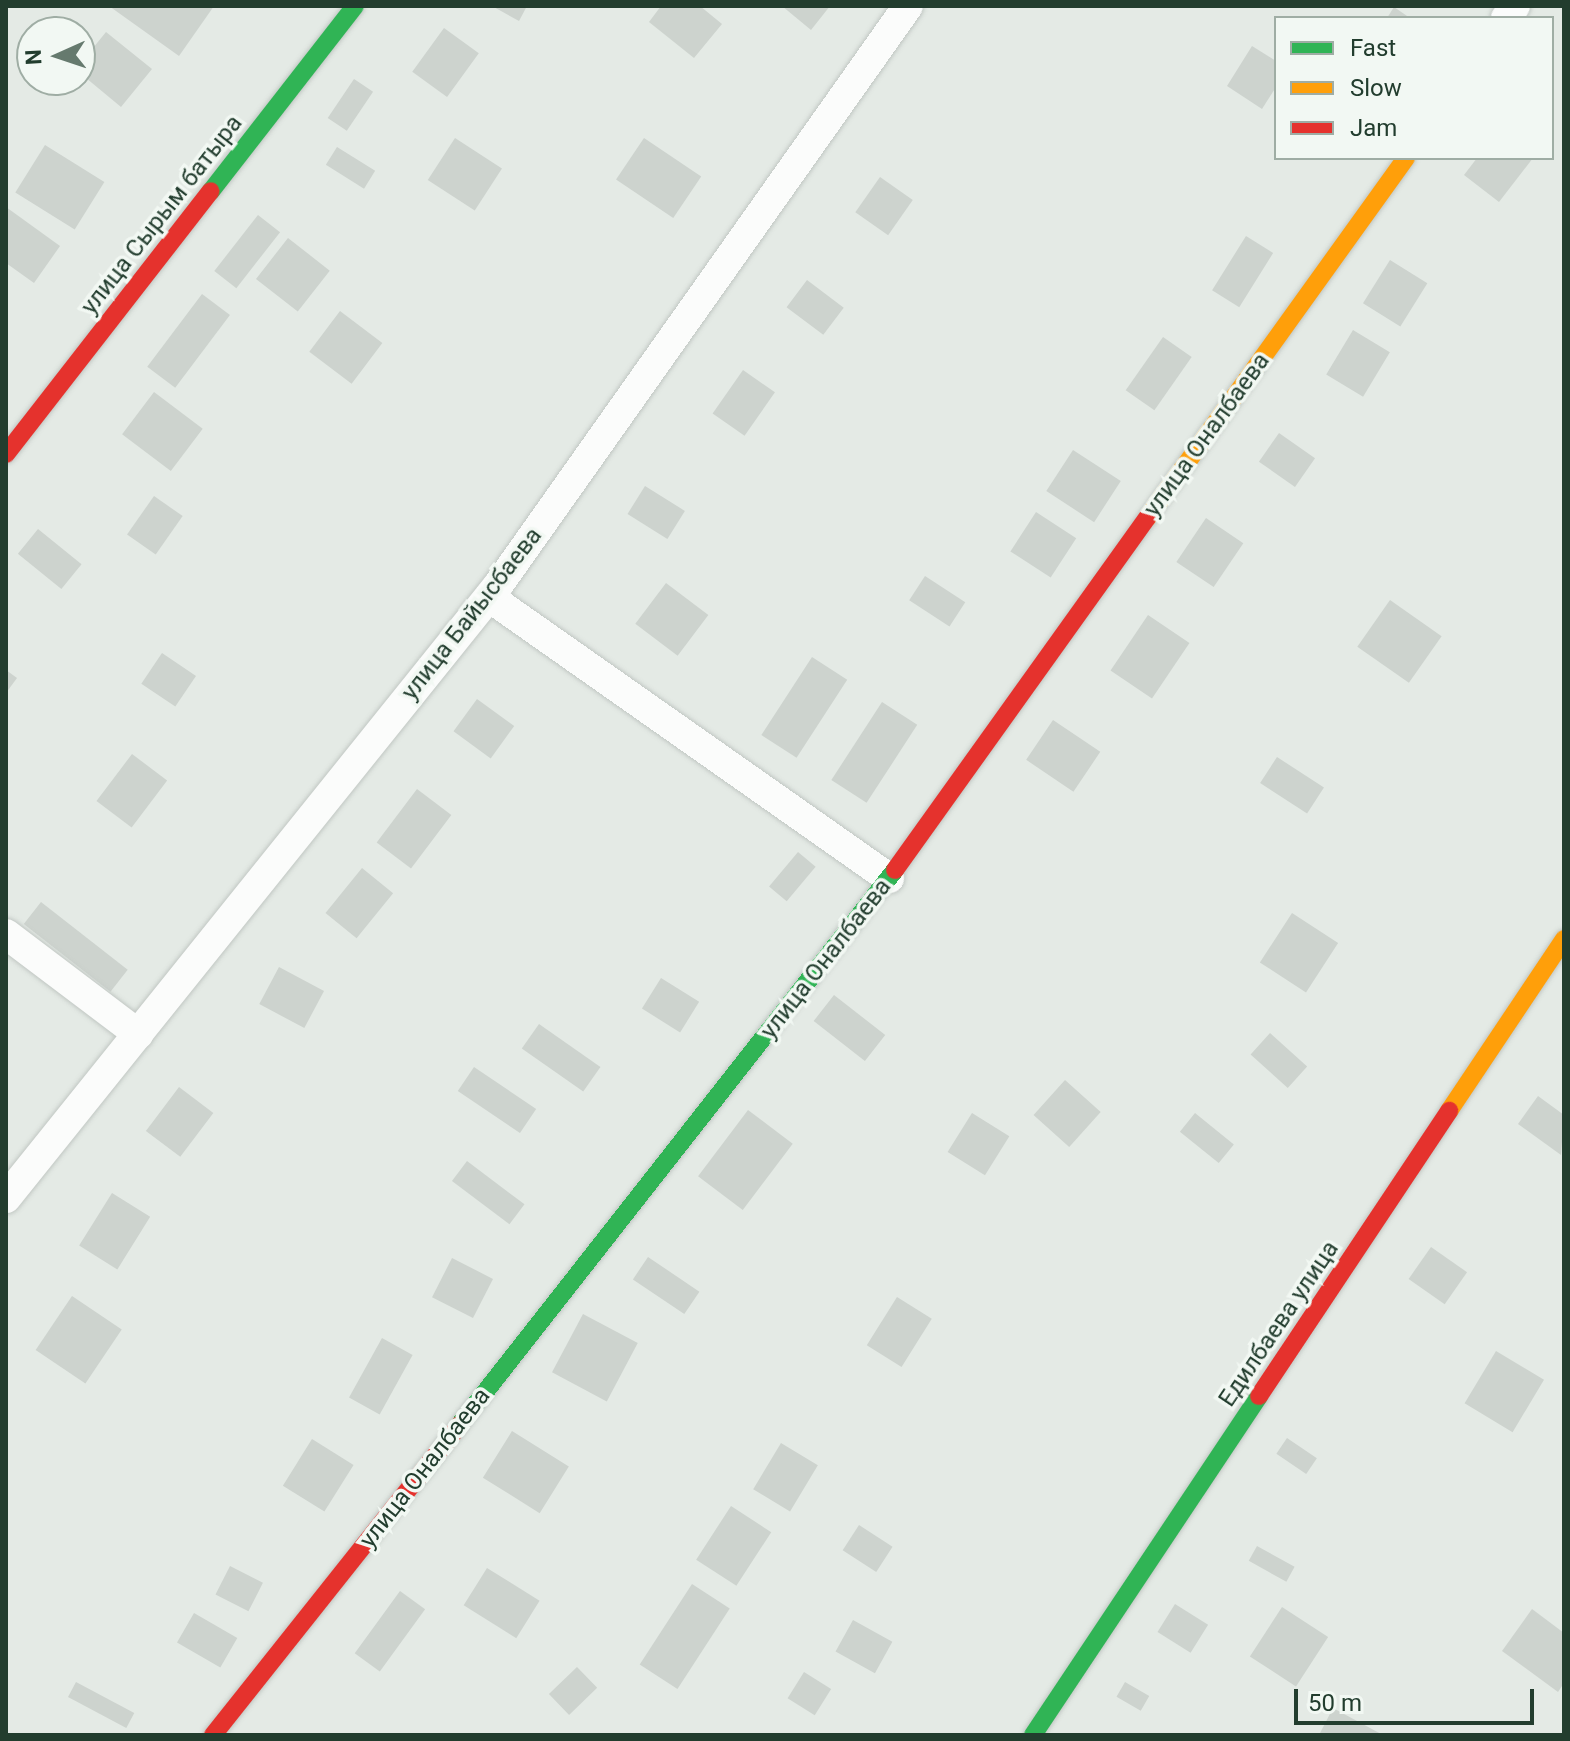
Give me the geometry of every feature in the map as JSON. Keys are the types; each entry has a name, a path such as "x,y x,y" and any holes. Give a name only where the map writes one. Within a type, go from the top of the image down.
{"street":[{"name":"улица Сырым батыра","path":"6,454 355,6"},
{"name":"улица Байысбаева","path":"6,1198 489,597 908,6"},
{"name":"улица Оналбаева","path":"213,1735 889,878 1405,160"},
{"path":"489,597 889,878"},
{"path":"6,934 138,1034"},
{"name":"Едилбаева улица","path":"1033,1735 1564,939"}],"building":[{"path":"109,6 214,6 179,56"},
{"path":"492,6 527,6 519,21"},
{"path":"661,6 700,6 722,24 694,58 649,22"},
{"path":"782,6 830,6 811,30"},
{"path":"1394,7 1407,16 1388,16"},
{"path":"444,28 479,53 447,97 412,72"},
{"path":"106,32 152,69 121,107 96,86 96,44"},
{"path":"1252,46 1274,60 1274,90 1262,109 1227,86"},
{"path":"354,79 373,92 347,131 328,118"},
{"path":"455,138 502,168 475,210 428,180"},
{"path":"644,138 701,177 673,218 616,179"},
{"path":"45,145 104,182 75,230 15,192"},
{"path":"337,147 375,171 364,189 326,165"},
{"path":"1475,160 1531,160 1499,202 1464,175"},
{"path":"880,177 913,200 888,235 855,212"},
{"path":"6,207 60,246 34,283 6,263"},
{"path":"258,215 280,232 236,288 214,271"},
{"path":"1246,236 1273,253 1239,307 1212,290"},
{"path":"288,238 330,271 298,312 256,279"},
{"path":"1390,260 1427,283 1400,327 1363,303"},
{"path":"807,280 844,308 823,335 787,307"},
{"path":"202,294 230,315 175,388 147,367"},
{"path":"340,311 382,343 352,384 309,352"},
{"path":"1353,330 1390,352 1363,397 1326,375"},
{"path":"1163,337 1192,357 1154,410 1126,390"},
{"path":"743,370 775,392 745,436 713,413"},
{"path":"154,392 203,429 171,471 122,434"},
{"path":"1279,433 1315,458 1295,487 1259,462"},
{"path":"1073,450 1121,481 1094,522 1046,491"},
{"path":"645,486 685,511 667,539 628,514"},
{"path":"154,496 183,516 156,555 127,535"},
{"path":"1036,512 1076,538 1051,578 1010,551"},
{"path":"1206,518 1243,543 1214,587 1176,562"},
{"path":"38,529 82,564 61,589 18,554"},
{"path":"925,576 965,602 949,626 909,600"},
{"path":"666,583 708,615 678,656 635,624"},
{"path":"1390,600 1442,636 1409,683 1357,647"},
{"path":"1148,615 1189,643 1152,699 1111,671"},
{"path":"162,653 196,676 175,707 141,684"},
{"path":"812,657 847,680 797,758 761,735"},
{"path":"6,670 17,678 6,693"},
{"path":"477,699 514,726 491,758 453,731"},
{"path":"882,702 917,725 867,803 831,780"},
{"path":"1053,720 1100,752 1073,792 1026,760"},
{"path":"132,754 167,780 132,828 96,801"},
{"path":"1277,757 1324,787 1307,813 1260,783"},
{"path":"417,789 451,815 411,868 377,843"},
{"path":"798,852 816,867 787,901 769,886"},
{"path":"362,868 393,893 357,938 325,913"},
{"path":"41,902 128,970 110,992 24,924"},
{"path":"1292,913 1338,943 1306,992 1260,962"},
{"path":"279,967 324,991 304,1028 259,1004"},
{"path":"661,978 699,1002 680,1032 642,1009"},
{"path":"834,995 885,1035 865,1061 814,1021"},
{"path":"539,1024 600,1067 583,1092 522,1049"},
{"path":"1270,1033 1307,1066 1288,1088 1251,1055"},
{"path":"474,1067 536,1109 520,1133 458,1091"},
{"path":"1065,1080 1101,1112 1069,1147 1034,1115"},
{"path":"179,1087 213,1113 180,1157 146,1131"},
{"path":"1538,1096 1564,1115 1561,1155 1518,1124"},
{"path":"748,1110 793,1144 743,1210 698,1176"},
{"path":"972,1113 1009,1136 985,1175 948,1152"},
{"path":"1195,1113 1234,1144 1219,1163 1180,1132"},
{"path":"467,1161 525,1204 509,1224 452,1181"},
{"path":"112,1193 150,1217 117,1269 79,1246"},
{"path":"1431,1247 1467,1272 1445,1304 1409,1279"},
{"path":"648,1257 699,1292 684,1314 633,1279"},
{"path":"452,1258 493,1279 473,1318 432,1297"},
{"path":"72,1296 122,1330 85,1383 36,1350"},
{"path":"897,1297 932,1319 902,1367 867,1345"},
{"path":"583,1314 638,1343 607,1401 552,1372"},
{"path":"382,1338 413,1355 380,1414 349,1397"},
{"path":"1496,1351 1544,1380 1513,1432 1465,1403"},
{"path":"512,1431 569,1467 540,1513 483,1478"},
{"path":"1287,1438 1317,1458 1306,1474 1276,1454"},
{"path":"312,1439 354,1465 324,1512 283,1486"},
{"path":"781,1443 818,1465 790,1511 753,1489"},
{"path":"731,1506 771,1532 736,1586 696,1560"},
{"path":"859,1525 893,1547 876,1572 843,1550"},
{"path":"1257,1546 1295,1567 1286,1582 1249,1561"},
{"path":"230,1566 263,1583 248,1611 215,1595"},
{"path":"487,1568 540,1601 516,1638 464,1605"},
{"path":"692,1584 730,1609 677,1689 640,1665"},
{"path":"400,1591 425,1609 380,1672 355,1653"},
{"path":"1175,1604 1208,1625 1191,1653 1158,1632"},
{"path":"1282,1607 1328,1637 1296,1686 1250,1656"},
{"path":"1532,1609 1564,1633 1564,1683 1558,1692 1502,1651"},
{"path":"194,1613 237,1638 220,1667 177,1642"},
{"path":"853,1620 892,1642 875,1673 836,1651"},
{"path":"577,1667 597,1688 569,1715 549,1694"},
{"path":"804,1672 831,1689 815,1715 788,1698"},
{"path":"76,1682 134,1713 126,1728 68,1697"},
{"path":"1125,1682 1149,1696 1141,1711 1116,1697"},
{"path":"1333,1708 1383,1735 1319,1735"}],"traffic: fast":[{"path":"211,191 355,6"},
{"path":"460,1424 895,870"},
{"path":"1033,1735 1259,1396"}],"traffic: slow":[{"path":"1148,517 1405,160"},
{"path":"1449,1111 1564,939"}],"traffic: jam":[{"path":"6,454 211,191"},
{"path":"895,870 1148,517"},
{"path":"1259,1396 1449,1111"},
{"path":"213,1735 460,1424"}]}
